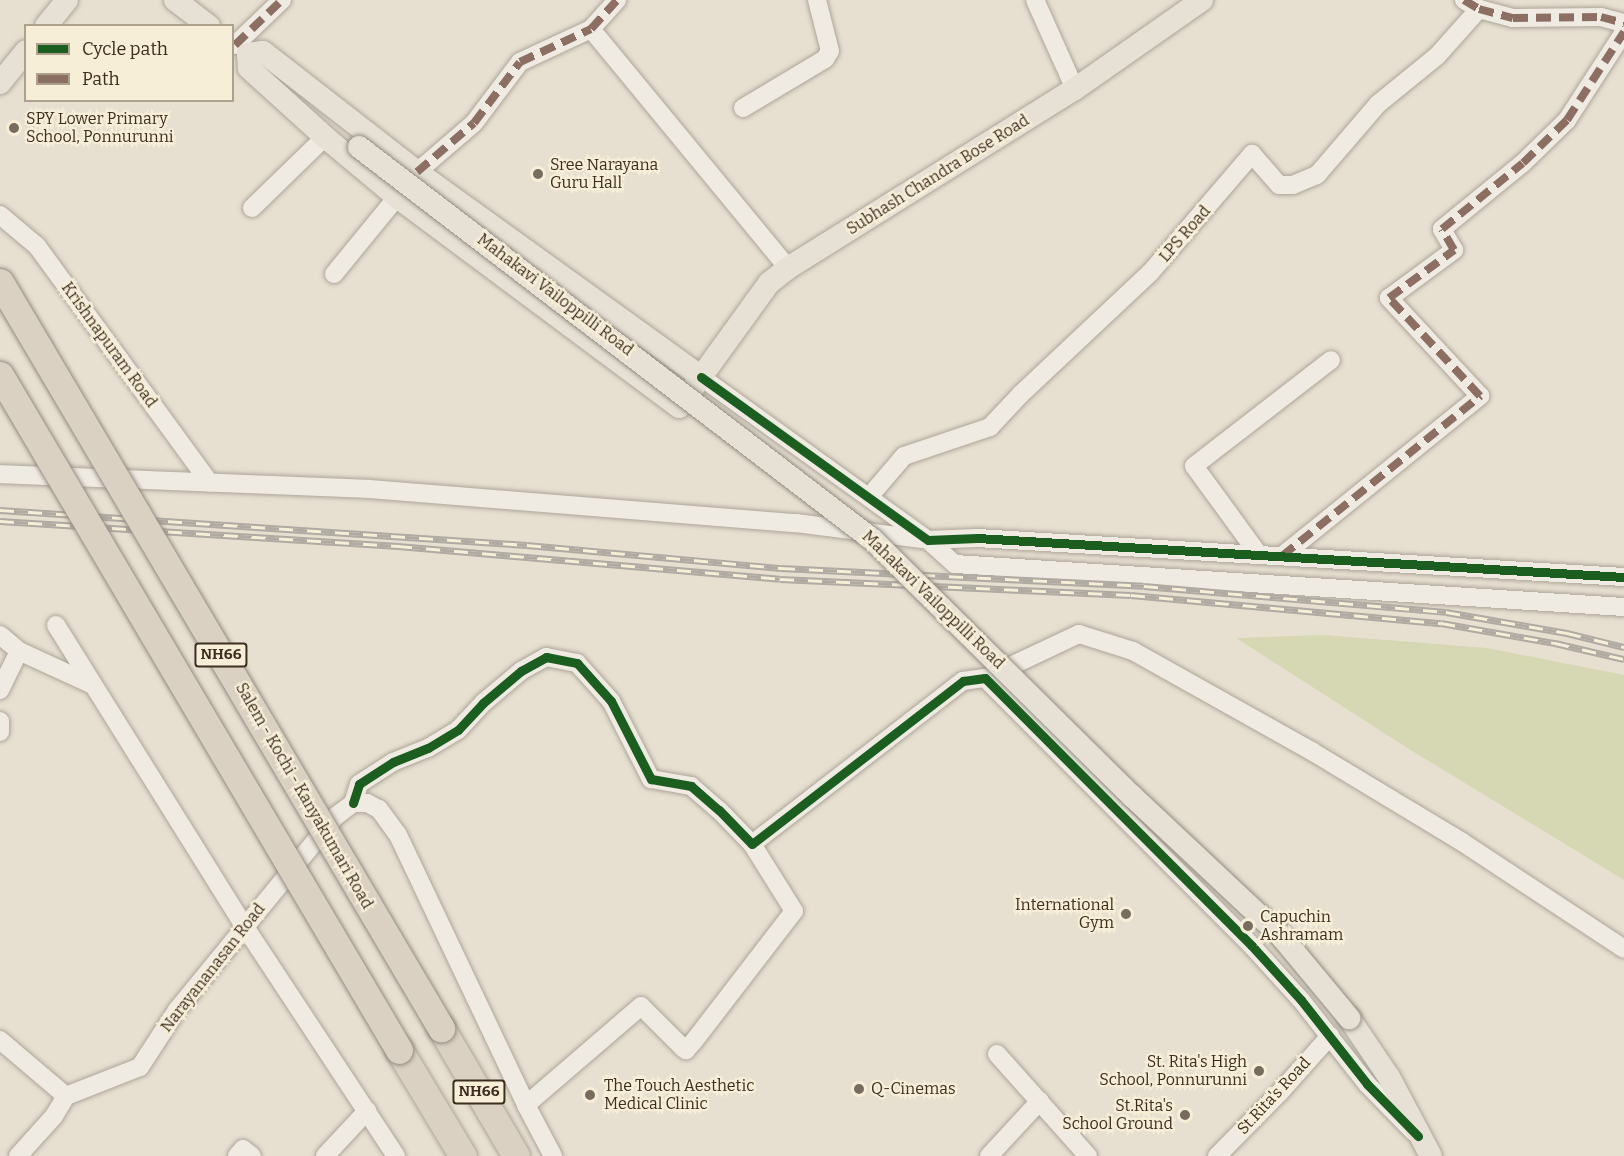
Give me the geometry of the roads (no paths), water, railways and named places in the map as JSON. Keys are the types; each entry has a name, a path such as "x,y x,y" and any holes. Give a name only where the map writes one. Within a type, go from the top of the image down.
{"highway":[{"name":"Salem - Kochi - Kanyakumari Road","path":"0,282 516,1156"},
{"name":"NH66","path":"0,375 463,1156"}],"main road":[{"path":"48,24 67,0"},
{"path":"175,0 206,24"},
{"name":"Subhash Chandra Bose Road","path":"397,197 679,407 769,283 788,268 1075,89 1202,0"},
{"path":"238,47 249,68 325,137 397,197"},
{"path":"238,47 263,52 417,172 701,377"},
{"name":"Mahakavi Vailoppilli Road","path":"238,47 283,81 359,147 873,540 1132,796 1281,936 1349,1018 1369,1047 1389,1077 1418,1136 1431,1156"},
{"path":"0,83 24,53"}],"street":[{"path":"238,47 282,0"},
{"path":"417,172 474,123 520,62 591,29 617,0"},
{"path":"743,108 825,59 830,51 817,0"},
{"path":"1035,0 1075,89"},
{"path":"1471,4 1513,18 1601,17 1624,23"},
{"name":"LPS Road","path":"869,497 904,456 990,427 1020,394 1150,273 1252,154 1280,185 1293,185 1317,175 1378,104 1437,56 1471,4"},
{"path":"591,29 788,268"},
{"path":"1282,556 1480,396 1389,298 1454,250 1442,229 1523,163 1567,120 1624,32"},
{"path":"252,208 325,137"},
{"path":"334,274 397,197"},
{"name":"Krishnapuram Road","path":"0,215 37,246 210,483"},
{"path":"1258,555 1194,466 1331,360"},
{"path":"701,377 928,540 955,564 1624,607"},
{"path":"0,474 369,489 796,523 928,540 977,538 1624,577"},
{"path":"56,625 245,927 396,1156"},
{"path":"526,1105 641,1006 686,1050 794,911 752,844 963,681 985,678 1079,634 1132,651 1313,752 1462,842 1624,949"},
{"path":"0,635 19,651 93,685"},
{"path":"0,690 19,651"},
{"name":"Narayananasan Road","path":"66,1096 140,1067 177,1010 336,816 353,803 359,784 393,762 428,748 458,730 483,704 521,671 546,657 578,663 611,701 651,779 691,786 719,810 752,844"},
{"path":"985,678 1104,800 1202,894 1301,1000 1367,1084 1418,1136"},
{"path":"0,721 0,732"},
{"path":"353,803 367,803 379,809 398,835 526,1105 553,1156"},
{"name":"St.Rita's Road","path":"1217,1156 1281,1091 1330,1036"},
{"path":"0,1040 66,1096 54,1116 18,1156"},
{"path":"998,1054 1088,1156"},
{"path":"989,1156 1040,1101"},
{"path":"325,1156 367,1111"},
{"path":"237,1156 243,1149 252,1156"}],"railway":[{"path":"0,510 527,545 781,568 1144,586 1446,612 1567,633 1624,647"},
{"path":"0,521 398,546 780,579 1131,595 1441,623 1555,643 1624,659"}],"place":[{"name":"SPY Lower Primary School, Ponnurunni","path":"14,128"},
{"name":"Sree Narayana Guru Hall","path":"538,174"},
{"name":"International Gym","path":"1126,914"},
{"name":"Capuchin Ashramam","path":"1248,926"},
{"name":"St. Rita's High School, Ponnurunni","path":"1259,1071"},
{"name":"Q-Cinemas","path":"859,1089"},
{"name":"The Touch Aesthetic Medical Clinic","path":"590,1095"},
{"name":"St.Rita's School Ground","path":"1185,1115"}]}
